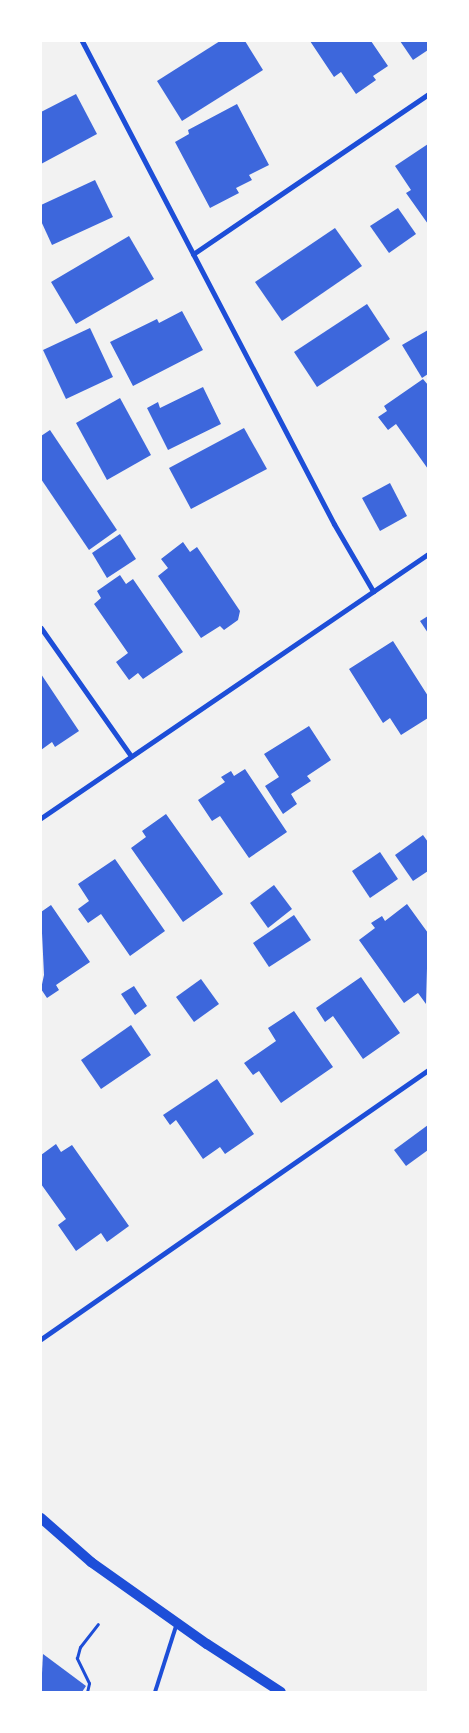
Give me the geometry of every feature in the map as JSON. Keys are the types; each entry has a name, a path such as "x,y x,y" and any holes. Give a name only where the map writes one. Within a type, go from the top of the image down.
{"main road":[{"path":"41,1518 91,1562 177,1623 281,1692"}],"street":[{"path":"82,41 334,524 373,591"},
{"path":"193,254 428,94"},
{"path":"41,818 428,554"},
{"path":"41,628 131,756"},
{"path":"41,1339 428,1070"}],"lane":[{"path":"154,1692 177,1623"}],"path":[{"path":"87,1692 89,1683 77,1658 80,1646 98,1624"}],"building":[{"path":"220,41 245,41 263,70 182,121 157,81"},
{"path":"310,41 371,41 388,66 373,76 376,80 356,94 341,72 334,77"},
{"path":"400,41 428,41 428,50 413,60"},
{"path":"76,94 97,134 41,164 41,112"},
{"path":"237,104 269,165 249,175 252,180 236,188 239,193 210,208 175,142 189,134 188,130"},
{"path":"428,144 428,224 406,193 411,190 395,166"},
{"path":"95,180 113,217 52,245 41,221 41,205"},
{"path":"398,208 416,234 389,253 370,226"},
{"path":"335,228 362,266 282,321 255,282"},
{"path":"129,236 154,279 76,324 51,282"},
{"path":"367,304 390,339 317,387 294,352"},
{"path":"182,311 203,350 133,386 110,342 157,319 159,323"},
{"path":"90,328 113,377 66,399 43,350"},
{"path":"428,330 428,374 422,378 402,345"},
{"path":"423,379 428,385 428,469 396,424 388,430 378,417 387,411 384,406"},
{"path":"203,387 221,424 168,450 147,408 158,402 160,408"},
{"path":"120,398 151,455 107,480 76,423"},
{"path":"244,428 267,469 191,509 169,468"},
{"path":"50,430 117,530 89,550 41,479 41,436"},
{"path":"390,483 407,516 380,531 362,498"},
{"path":"120,534 136,559 107,578 92,553"},
{"path":"183,542 190,552 197,547 240,611 238,620 224,630 220,626 201,638 158,576 168,568 161,559"},
{"path":"120,575 126,584 133,579 183,652 143,679 138,673 129,680 116,662 128,653 94,604 101,598 97,591"},
{"path":"428,616 428,633 420,621"},
{"path":"393,641 428,696 428,718 401,735 390,718 383,723 349,669"},
{"path":"41,674 79,731 55,747 52,742 41,750"},
{"path":"309,726 331,760 307,776 311,781 291,794 297,804 283,814 265,786 279,777 264,754"},
{"path":"245,769 287,832 249,858 220,816 212,821 198,800 225,782 221,777 231,771 234,776"},
{"path":"166,814 223,894 183,922 131,848 146,837 142,831"},
{"path":"423,835 428,842 428,871 413,881 395,855"},
{"path":"380,852 398,879 370,898 352,871"},
{"path":"115,859 165,931 130,956 101,914 88,923 78,909 89,901 78,884"},
{"path":"274,885 292,909 268,928 250,903"},
{"path":"407,904 428,933 426,1004 418,993 404,1003 359,940 375,928 371,923 382,916 385,921"},
{"path":"51,905 90,962 56,985 59,990 47,998 41,989 44,975 41,912"},
{"path":"294,915 311,940 269,967 253,943"},
{"path":"361,977 400,1033 363,1059 333,1016 325,1022 316,1008"},
{"path":"201,979 219,1004 194,1022 176,997"},
{"path":"134,986 147,1006 135,1015 121,994"},
{"path":"294,1011 333,1067 281,1103 259,1071 253,1075 244,1063 276,1041 268,1028"},
{"path":"131,1025 151,1055 101,1089 81,1060"},
{"path":"217,1079 254,1134 225,1154 220,1147 203,1159 176,1120 170,1125 163,1115"},
{"path":"428,1125 428,1150 406,1166 394,1150"},
{"path":"56,1144 61,1152 72,1145 129,1226 107,1242 101,1233 76,1251 58,1225 66,1219 41,1184 41,1155"},
{"path":"43,1654 86,1686 82,1692 41,1692"}]}
